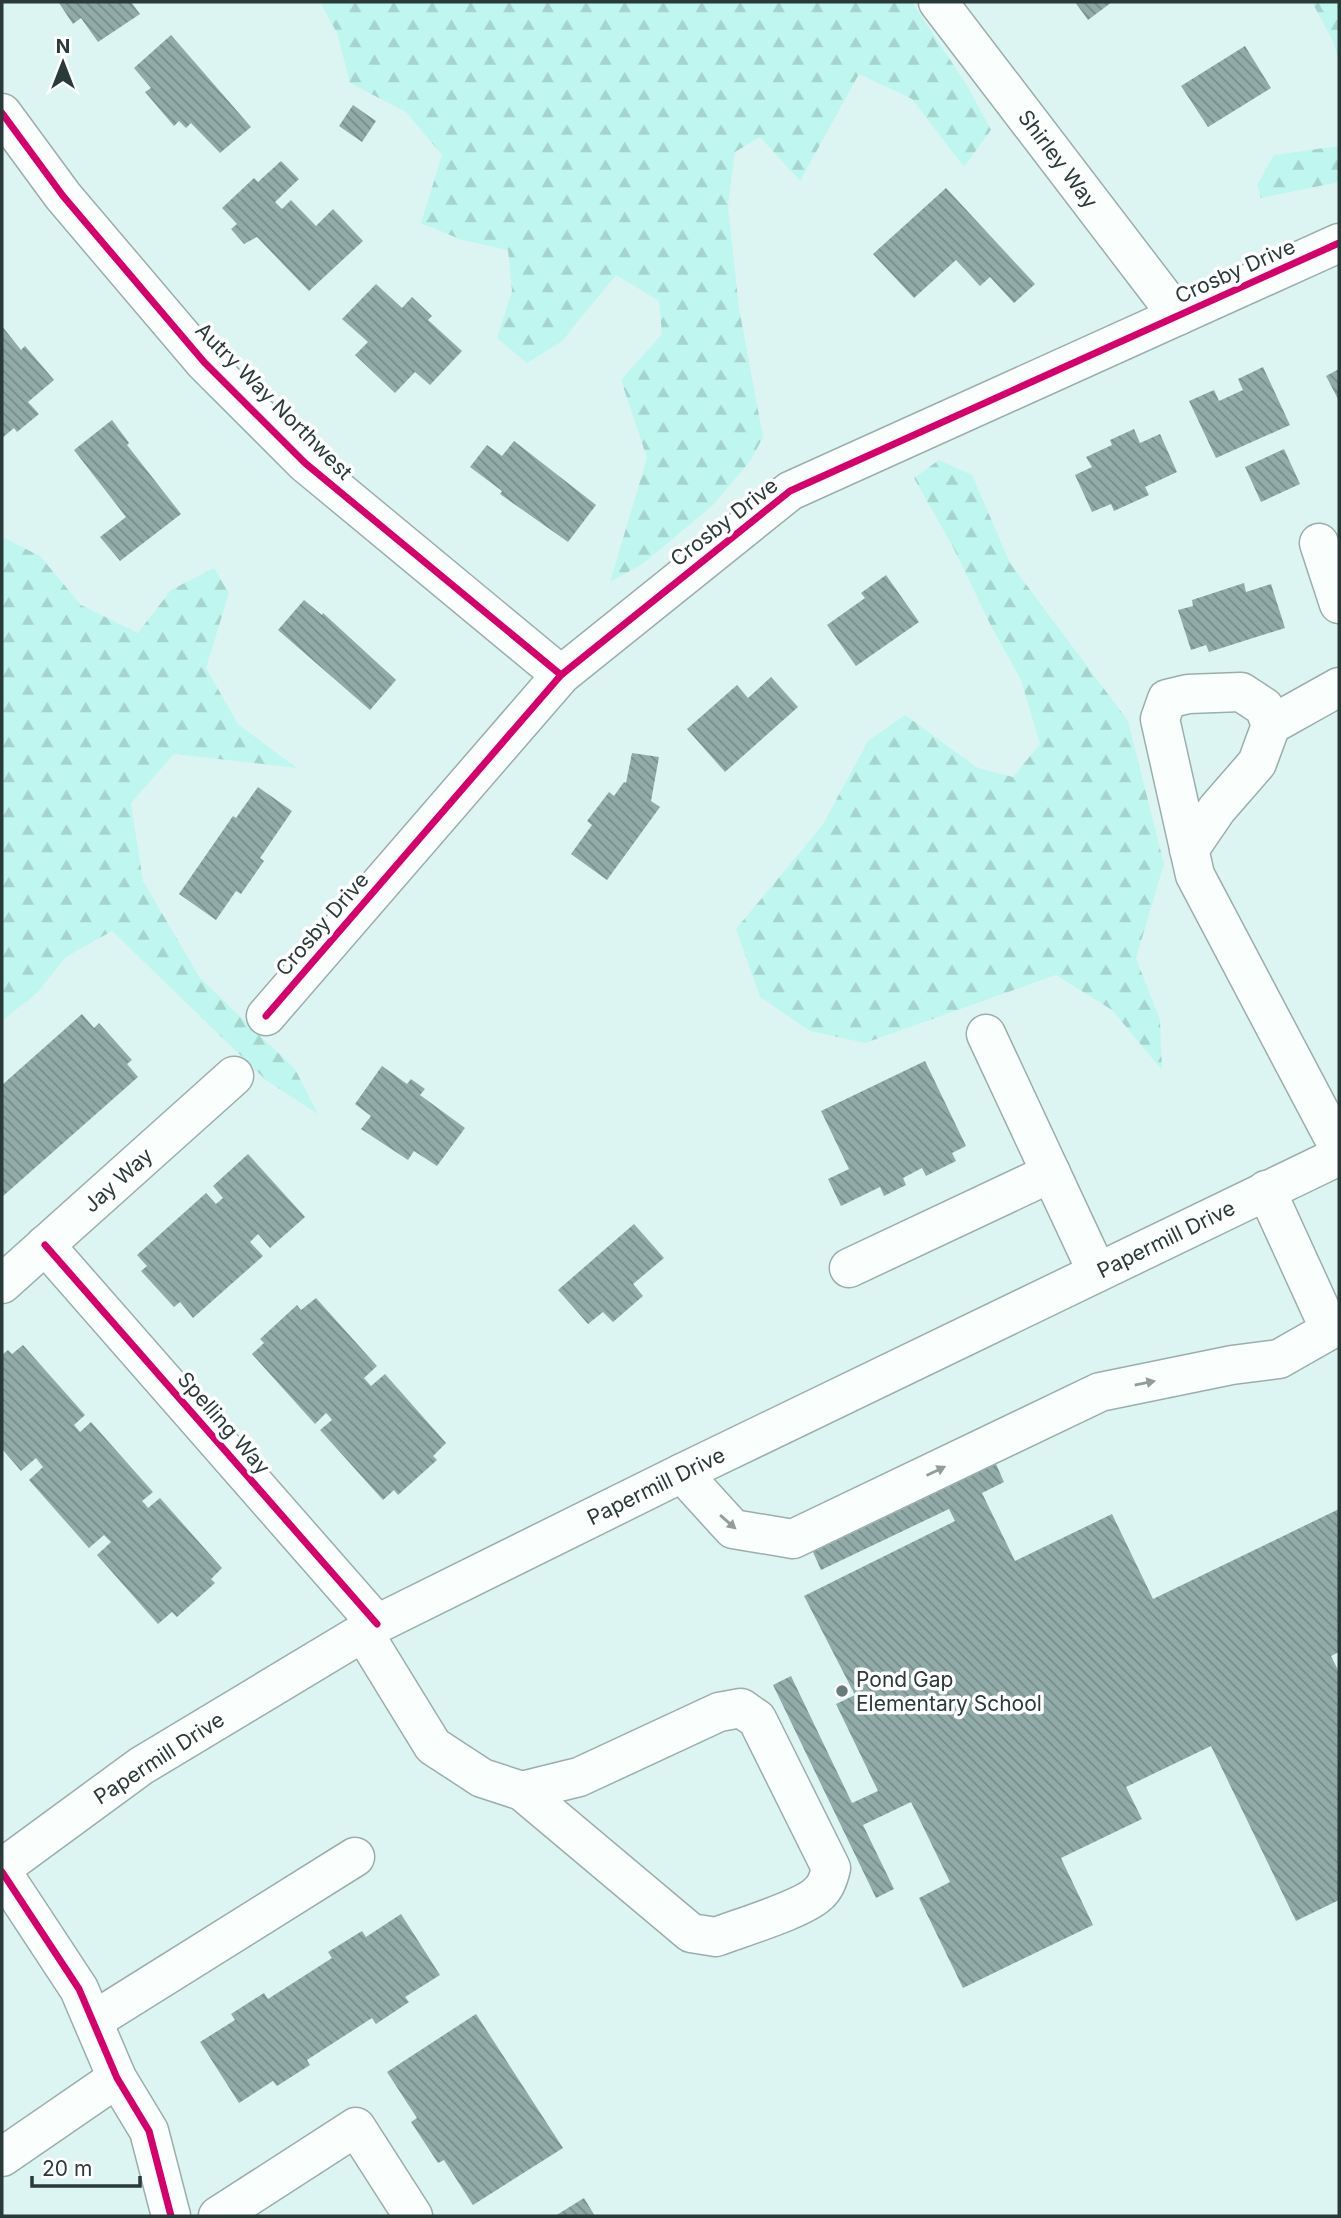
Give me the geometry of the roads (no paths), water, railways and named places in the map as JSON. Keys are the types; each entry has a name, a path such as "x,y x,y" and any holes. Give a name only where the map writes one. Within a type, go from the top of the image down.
{"street":[{"name":"Shirley Way","path":"938,2 1178,316"},
{"name":"Autry Way Northwest","path":"2,113 63,196 223,380 305,463 561,675"},
{"name":"Crosby Drive","path":"266,1016 561,675 790,491 1339,243"},
{"path":"1319,543 1339,604"},
{"path":"1189,850 1216,809 1257,763 1271,725 1339,687"},
{"path":"1271,725 1264,707 1241,692 1188,694 1167,699 1160,719 1195,875 1339,1148"},
{"path":"986,1034 1097,1272"},
{"name":"Jay Way","path":"2,1284 234,1076"},
{"name":"Papermill Drive","path":"2,1870 141,1766 370,1628 682,1472 1339,1156"},
{"path":"849,1268 1051,1173"},
{"path":"682,1472 733,1529 793,1539 1100,1392 1232,1365 1279,1359 1335,1328 1266,1190"},
{"name":"Spelling Way","path":"45,1245 370,1628 433,1746 482,1778 522,1791"},
{"path":"741,1708 757,1719 831,1868 828,1880 820,1893 804,1904 716,1937 691,1933 522,1791 579,1777 719,1712 741,1708"},
{"path":"93,2021 355,1857"},
{"path":"2,1870 79,1989 117,2078 149,2131 172,2216"},
{"path":"3,2152 117,2078"},
{"path":"218,2216 356,2127 413,2216"}],"place":[{"name":"Pond Gap Elementary School","path":"842,1691"}]}
